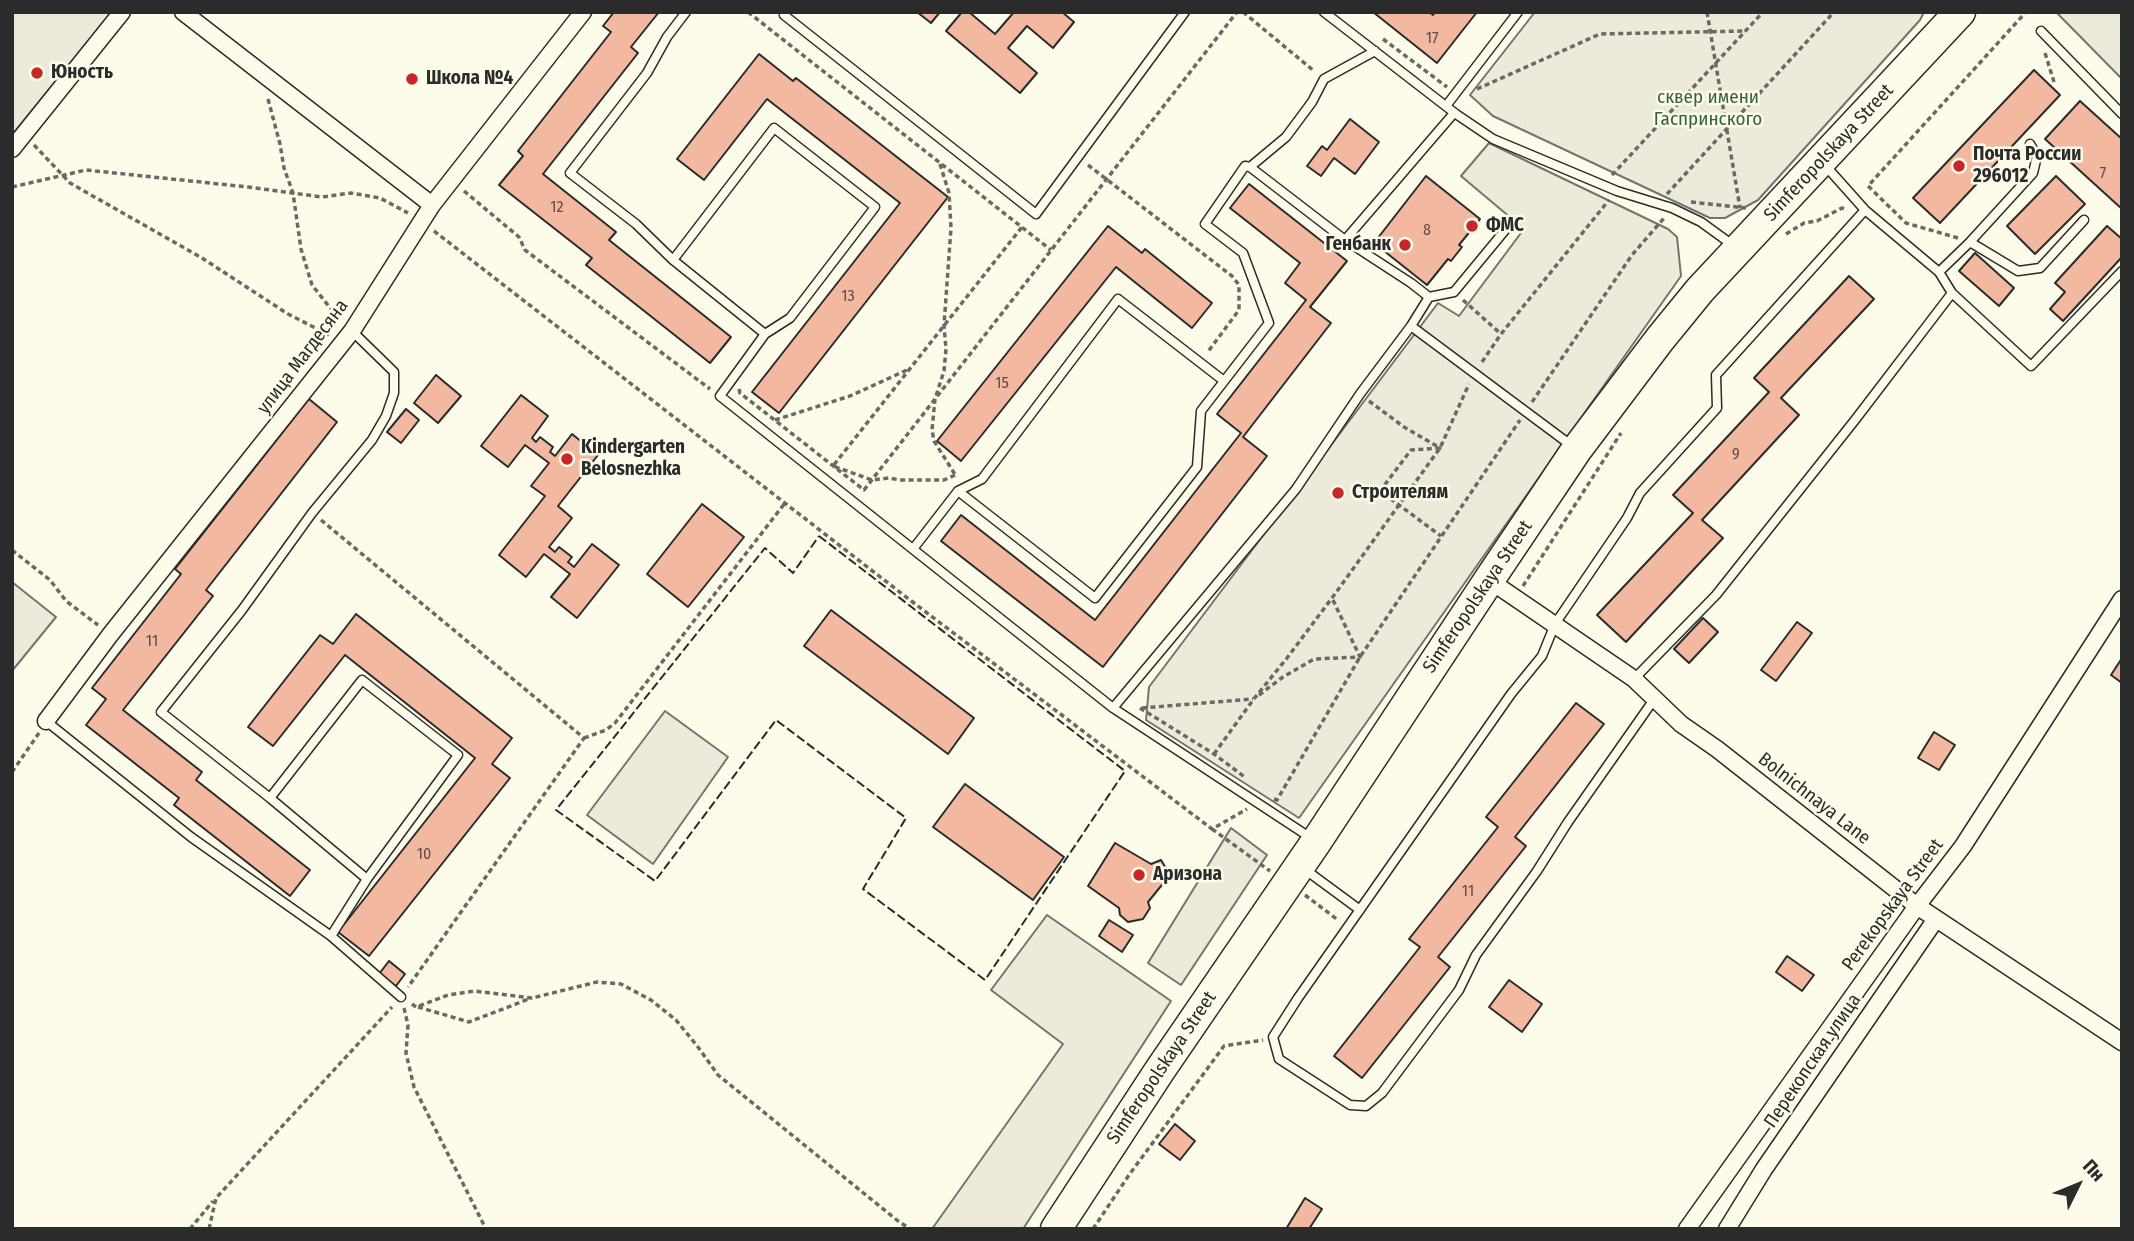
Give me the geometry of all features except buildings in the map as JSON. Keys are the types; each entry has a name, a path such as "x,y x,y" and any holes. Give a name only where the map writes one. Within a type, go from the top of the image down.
{"highway":[{"name":"Simferopolskaya Street","path":"1056,1229 1577,449 1700,290 1960,12"}],"street":[{"path":"12,149 122,12"},
{"path":"183,12 432,205"},
{"name":"улица Магдесяна","path":"46,721 110,635 347,337 432,205 583,12"},
{"name":"Bolnichnaya Lane","path":"1489,580 1634,679 1681,724 1717,749 1917,906 2122,1042"},
{"name":"Perekopskaya Street","path":"1687,1229 1917,906 1963,846 2122,599"},
{"name":"Перекопская улица","path":"1727,1229 1936,919"}],"lane":[{"path":"686,12 667,37 647,73 570,173 636,224 673,260 765,334"},
{"path":"784,15 1036,214 1185,12"},
{"path":"1324,12 1454,113 1493,139 1617,191 1674,204 1738,250"},
{"path":"1446,106 1518,12"},
{"path":"2041,31 2122,114"},
{"path":"1250,167 1286,136 1312,102 1324,79 1375,51"},
{"path":"1345,240 1454,113"},
{"path":"673,260 774,128 875,207 790,318 765,334 720,396 1113,708 1316,842"},
{"path":"1939,272 2033,173 2037,156 2030,144"},
{"path":"1822,162 1866,210 1939,272 1952,293 2031,366 2122,271"},
{"path":"958,491 1095,598 1197,467 1201,411 1269,323 1243,253 1205,224 1245,166 1250,167 1345,240 1429,297"},
{"path":"1655,698 1476,955 1459,990 1382,1093 1366,1106 1350,1105 1279,1059 1273,1037 1298,998 1511,694 1542,656 1555,624 1627,518 1640,493 1717,408 1716,375 1866,210"},
{"path":"1970,242 2018,271 2040,268 2084,220"},
{"path":"1113,708 1296,489 1429,297 1454,292 1511,223"},
{"path":"1634,679 1716,595 1952,293"},
{"path":"913,550 958,491 982,479 1118,299 1224,381"},
{"path":"1411,326 1577,449"},
{"path":"347,337 394,372 394,393 386,416 372,440 312,513 242,610 162,712 367,879"},
{"path":"270,798 362,680 458,755 367,879 331,936"},
{"path":"46,721 191,838 331,936 401,997"},
{"path":"1300,866 1360,910"}],"path":[{"path":"748,12 1051,250"},
{"path":"738,385 740,393 864,490 1237,12"},
{"path":"1243,12 1324,79"},
{"path":"1707,12 1727,129 1764,220"},
{"path":"1612,175 1763,12"},
{"path":"12,187 86,170 322,197 351,193 380,198 422,221 1212,829 1270,795 1277,800 1360,657 1632,255 1674,204 1663,198 1834,12"},
{"path":"1970,242 1906,223 1868,186 2026,12"},
{"path":"1470,92 1600,34 1745,32"},
{"path":"1380,37 1456,94"},
{"path":"265,76 284,168 293,193 299,240 312,285 331,309"},
{"path":"27,131 36,147 70,183 202,258 288,314 347,337"},
{"path":"1078,157 1232,276 1239,285 1239,310 1200,362"},
{"path":"940,162 949,193 951,228 944,325 944,371 935,399 932,430 934,441 955,475 958,491"},
{"path":"452,180 519,237 525,250 720,396"},
{"path":"1214,754 1332,598 1440,448 1474,374 1501,334 1617,191"},
{"path":"1691,202 1764,220 1804,223 1817,221 1842,208 1866,210"},
{"path":"1764,220 1804,223"},
{"path":"833,466 1022,227"},
{"path":"1454,292 1501,334"},
{"path":"775,420 850,396 910,368"},
{"path":"1360,394 1404,427 1440,448"},
{"path":"1516,598 1623,430"},
{"path":"1440,448 1411,450 1380,491 1441,536"},
{"path":"833,466 872,480 889,478 900,481 932,481 955,475"},
{"path":"190,1229 401,997 584,737 606,730 615,723 785,503"},
{"path":"312,513 584,737"},
{"path":"12,550 50,580 66,601 110,635"},
{"path":"1332,598 1360,657"},
{"path":"1247,779 1214,754 1140,708 1253,700 1283,677 1314,659 1360,657"},
{"path":"12,772 46,721"},
{"path":"401,997 416,1007 468,1022 532,998 597,982 621,984 651,1000 676,1020 718,1075 910,1229"},
{"path":"416,1007 448,995 474,991 532,998"},
{"path":"401,997 408,1025 406,1054 414,1087 486,1229"},
{"path":"209,1229 216,1198"}],"green space":[{"name":"Юность","path":"12,12 112,12 12,135"},
{"name":"сквер имени Гаспринского","path":"1535,12 1924,12 1920,20 1758,200 1725,218 1710,218 1493,116 1470,95"},
{"path":"2056,12 2122,12 2122,79"},
{"path":"1489,143 1668,229 1677,237 1681,276 1299,818 1146,720 1149,687 1438,303 1459,316 1524,229 1461,176"},
{"path":"665,711 728,757 653,864 587,815"},
{"path":"1047,915 1171,1001 1023,1229 932,1229 1063,1044 991,990"}],"shaded area":[{"path":"12,582 56,617 12,671"},
{"path":"1231,828 1267,855 1181,985 1148,963"}],"fence":[{"path":"819,536 1125,771 985,980 863,889 906,818 776,720 655,881 556,810 765,548 793,573 819,536"}],"place":[{"name":"Юность","path":"37,73"},
{"name":"Школа №4","path":"412,79"},
{"name":"Почта России 296012","path":"1959,166"},
{"name":"ФМС","path":"1472,226"},
{"name":"Генбанк","path":"1405,245"},
{"name":"Kindergarten Belosnezhka","path":"567,459"},
{"name":"Строителям","path":"1338,493"},
{"name":"Аризона","path":"1139,875"}]}
